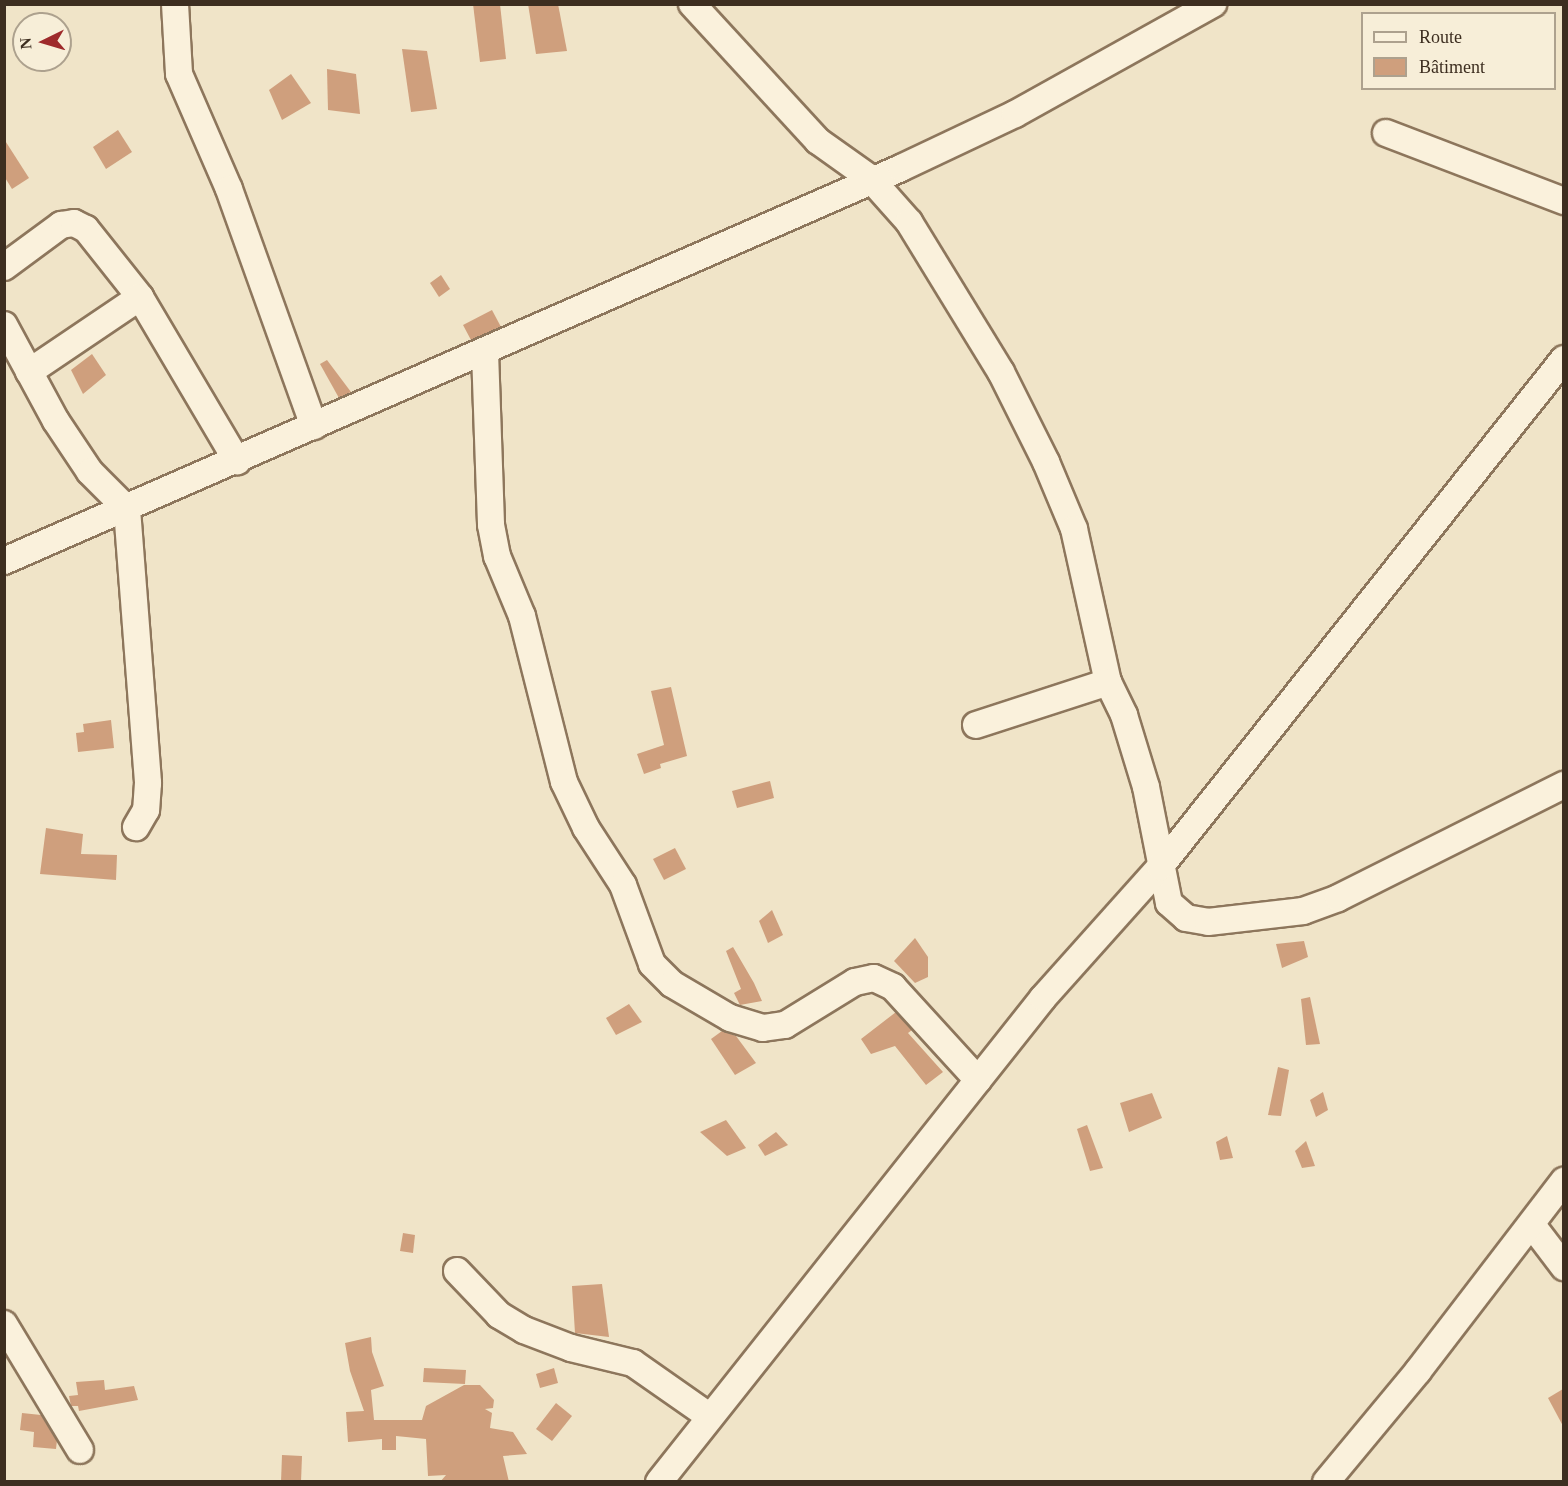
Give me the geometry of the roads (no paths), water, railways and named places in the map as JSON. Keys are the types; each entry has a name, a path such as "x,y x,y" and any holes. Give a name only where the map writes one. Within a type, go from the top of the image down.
{"street":[{"path":"175,4 179,74 229,189 314,426"},
{"path":"692,4 819,141 870,178 909,222 1001,372 1046,462 1074,528 1108,682 1124,715 1146,787 1160,867 1169,903 1186,918 1231,921 1302,911 1423,857 1563,784"},
{"path":"4,561 485,352 1016,114 1213,4"},
{"path":"1386,133 1563,201"},
{"path":"4,267 61,225 74,223 86,229 115,262 140,297 237,461"},
{"path":"29,372 140,297"},
{"path":"4,325 41,399 90,472 127,509 148,783 146,810 136,827"},
{"path":"485,352 491,525 498,556 522,616 564,782 586,828 623,885 652,964 672,984 730,1018 763,1028 785,1025 855,982 874,978 893,987 978,1080"},
{"path":"659,1482 1043,998 1160,867 1563,359"},
{"path":"976,725 1108,682"},
{"path":"1326,1482 1532,1225 1563,1181"},
{"path":"1532,1225 1563,1268"},
{"path":"457,1271 499,1315 524,1330 571,1348 633,1364 710,1417"},
{"path":"4,1324 80,1450"}]}
